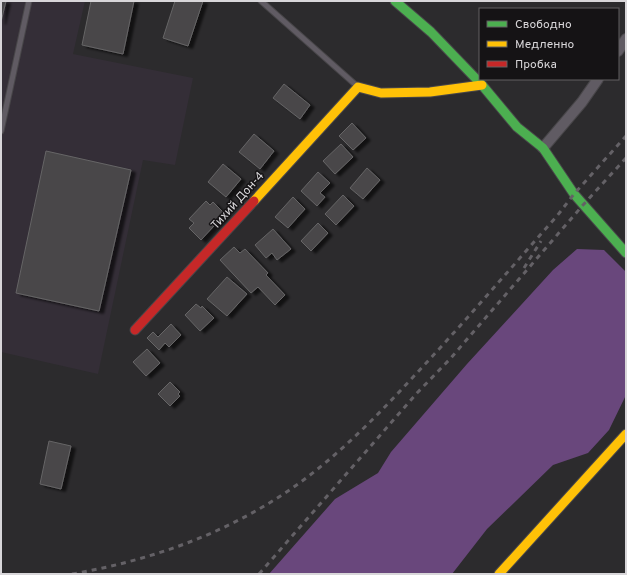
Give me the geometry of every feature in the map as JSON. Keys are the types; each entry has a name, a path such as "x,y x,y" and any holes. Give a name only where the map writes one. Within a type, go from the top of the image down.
{"street":[{"path":"395,1 431,32 482,85 517,127 543,148 574,194 626,253"},
{"path":"619,50 626,39"},
{"path":"543,148 582,102 597,80"},
{"path":"358,87 381,93 430,92 482,85"},
{"name":"Тихий Дон-4","path":"135,330 203,258 310,138 358,87"},
{"path":"499,574 626,434"}],"lane":[{"path":"1,131 29,1"},
{"path":"261,1 358,87"}],"shaded area":[{"path":"1,1 85,1 73,54 193,78 175,165 143,160 98,374 1,352"},
{"path":"577,249 604,250 626,272 626,395 609,430 588,453 553,465 487,529 452,574 269,574 335,499 378,473 391,452 467,364 553,270"}],"building":[{"path":"1,1 6,1 1,22"},
{"path":"91,1 134,1 123,54 82,45"},
{"path":"175,1 203,1 188,46 163,38"},
{"path":"284,84 310,105 300,119 273,98"},
{"path":"352,123 366,138 353,150 339,136"},
{"path":"254,134 274,151 260,169 239,152"},
{"path":"341,144 353,157 335,174 323,161"},
{"path":"46,151 131,170 99,311 16,293"},
{"path":"223,164 241,179 226,197 208,182"},
{"path":"367,168 380,180 363,199 350,188"},
{"path":"318,172 330,183 320,193 325,197 317,206 301,191"},
{"path":"343,195 354,206 336,225 325,214"},
{"path":"293,197 305,209 288,228 275,217"},
{"path":"206,201 210,205 213,202 225,214 201,240 189,228 194,223 189,219"},
{"path":"318,223 328,233 311,251 301,241"},
{"path":"273,229 291,249 277,260 272,253 266,258 255,245"},
{"path":"234,247 240,253 245,249 268,273 266,275 285,295 275,305 258,287 251,293 220,260"},
{"path":"227,277 247,294 227,316 207,299"},
{"path":"196,304 201,308 202,306 214,318 200,331 185,315"},
{"path":"171,324 181,335 169,347 165,343 159,350 147,338 153,332 158,337"},
{"path":"147,349 160,363 146,376 133,362"},
{"path":"170,382 180,392 178,394 180,396 170,406 158,394"},
{"path":"49,441 71,446 61,489 40,484"}],"railway":[{"path":"72,574 132,561 190,542 246,516 272,501 314,472 359,433 387,405 468,317 626,136"},
{"path":"259,574 417,393 450,359 583,205 626,158"},
{"path":"524,268 541,241"}],"traffic: fast":[{"path":"395,1 431,32 482,85 517,127 543,148 574,194 626,253"}],"traffic: slow":[{"path":"254,201 358,87 381,93 430,92 482,85"},
{"path":"499,574 626,434"}],"traffic: jam":[{"path":"135,330 254,201"}]}
